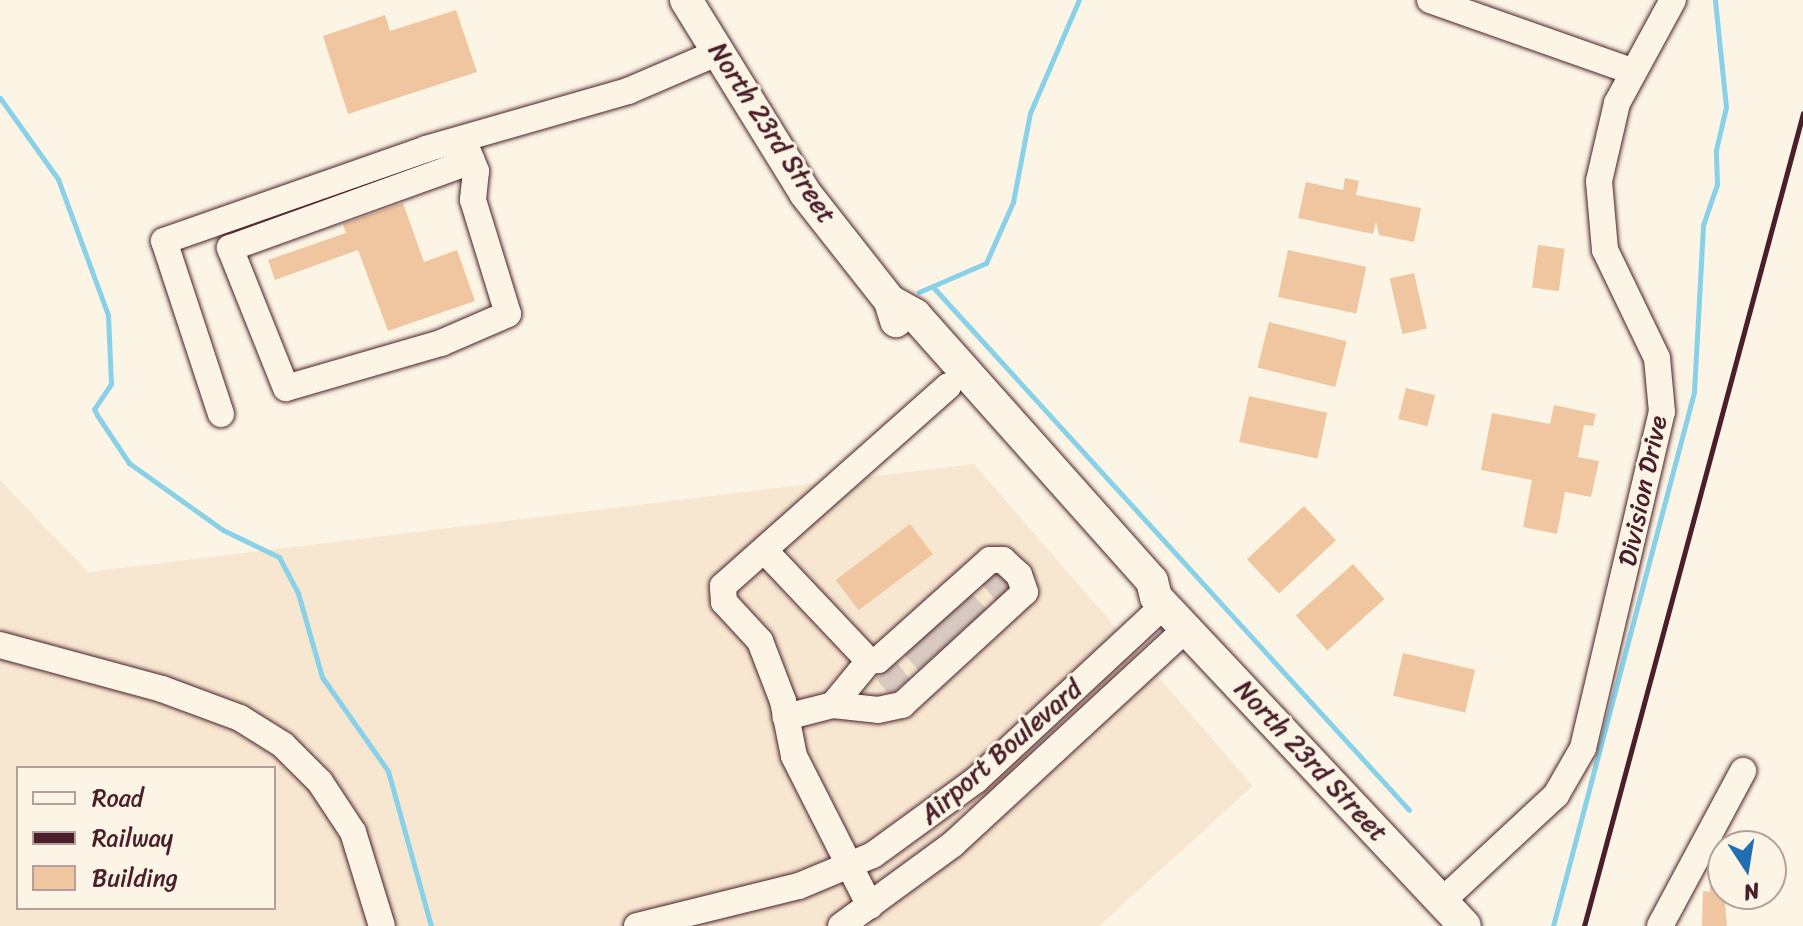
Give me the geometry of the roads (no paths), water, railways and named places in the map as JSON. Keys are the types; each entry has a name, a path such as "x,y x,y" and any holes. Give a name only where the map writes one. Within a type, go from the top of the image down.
{"main road":[{"name":"North 23rd Street","path":"686,0 805,193 890,301 898,328 1115,570 1138,593 1160,601"},
{"name":"North 23rd Street","path":"890,301 915,315 1152,581 1160,601 1465,926"}],"street":[{"path":"1430,0 1632,71"},
{"name":"Division Drive","path":"1442,901 1556,795 1580,758 1660,426 1660,369 1605,250 1598,203 1611,122 1632,71 1673,0"},
{"path":"468,150 473,200 508,314 441,343 286,388 230,248 468,150 628,91 719,52"},
{"path":"221,414 164,241 468,150"},
{"path":"870,906 794,756 786,717 760,641 724,602 723,586 948,386"},
{"path":"764,550 943,633"},
{"name":"Airport Boulevard","path":"637,926 799,886 848,866 906,834 976,780 1160,601"},
{"name":"Airport Boulevard","path":"841,926 953,844 1186,629"},
{"path":"786,717 833,705 943,633"},
{"path":"833,705 878,710 943,633"},
{"path":"0,645 162,689 240,718 283,745 320,782 353,832 382,926"},
{"path":"1660,926 1743,771"}],"waterway":[{"path":"919,292 986,263 1013,202 1030,113 1079,0"},
{"path":"1553,926 1694,392 1703,225 1717,184 1716,150 1726,107 1715,0"},
{"path":"0,98 58,179 108,315 111,384 94,409 97,415 129,463 223,530 279,557 298,593 322,677 388,771 431,926"},
{"path":"933,287 1409,810"}],"tunnel":[{"path":"992,576 1006,592"},
{"path":"962,602 977,618"},
{"path":"946,617 960,632"},
{"path":"929,632 944,648"},
{"path":"914,646 928,661"},
{"path":"886,670 900,687"}],"railway":[{"path":"1584,926 1803,113"}]}
